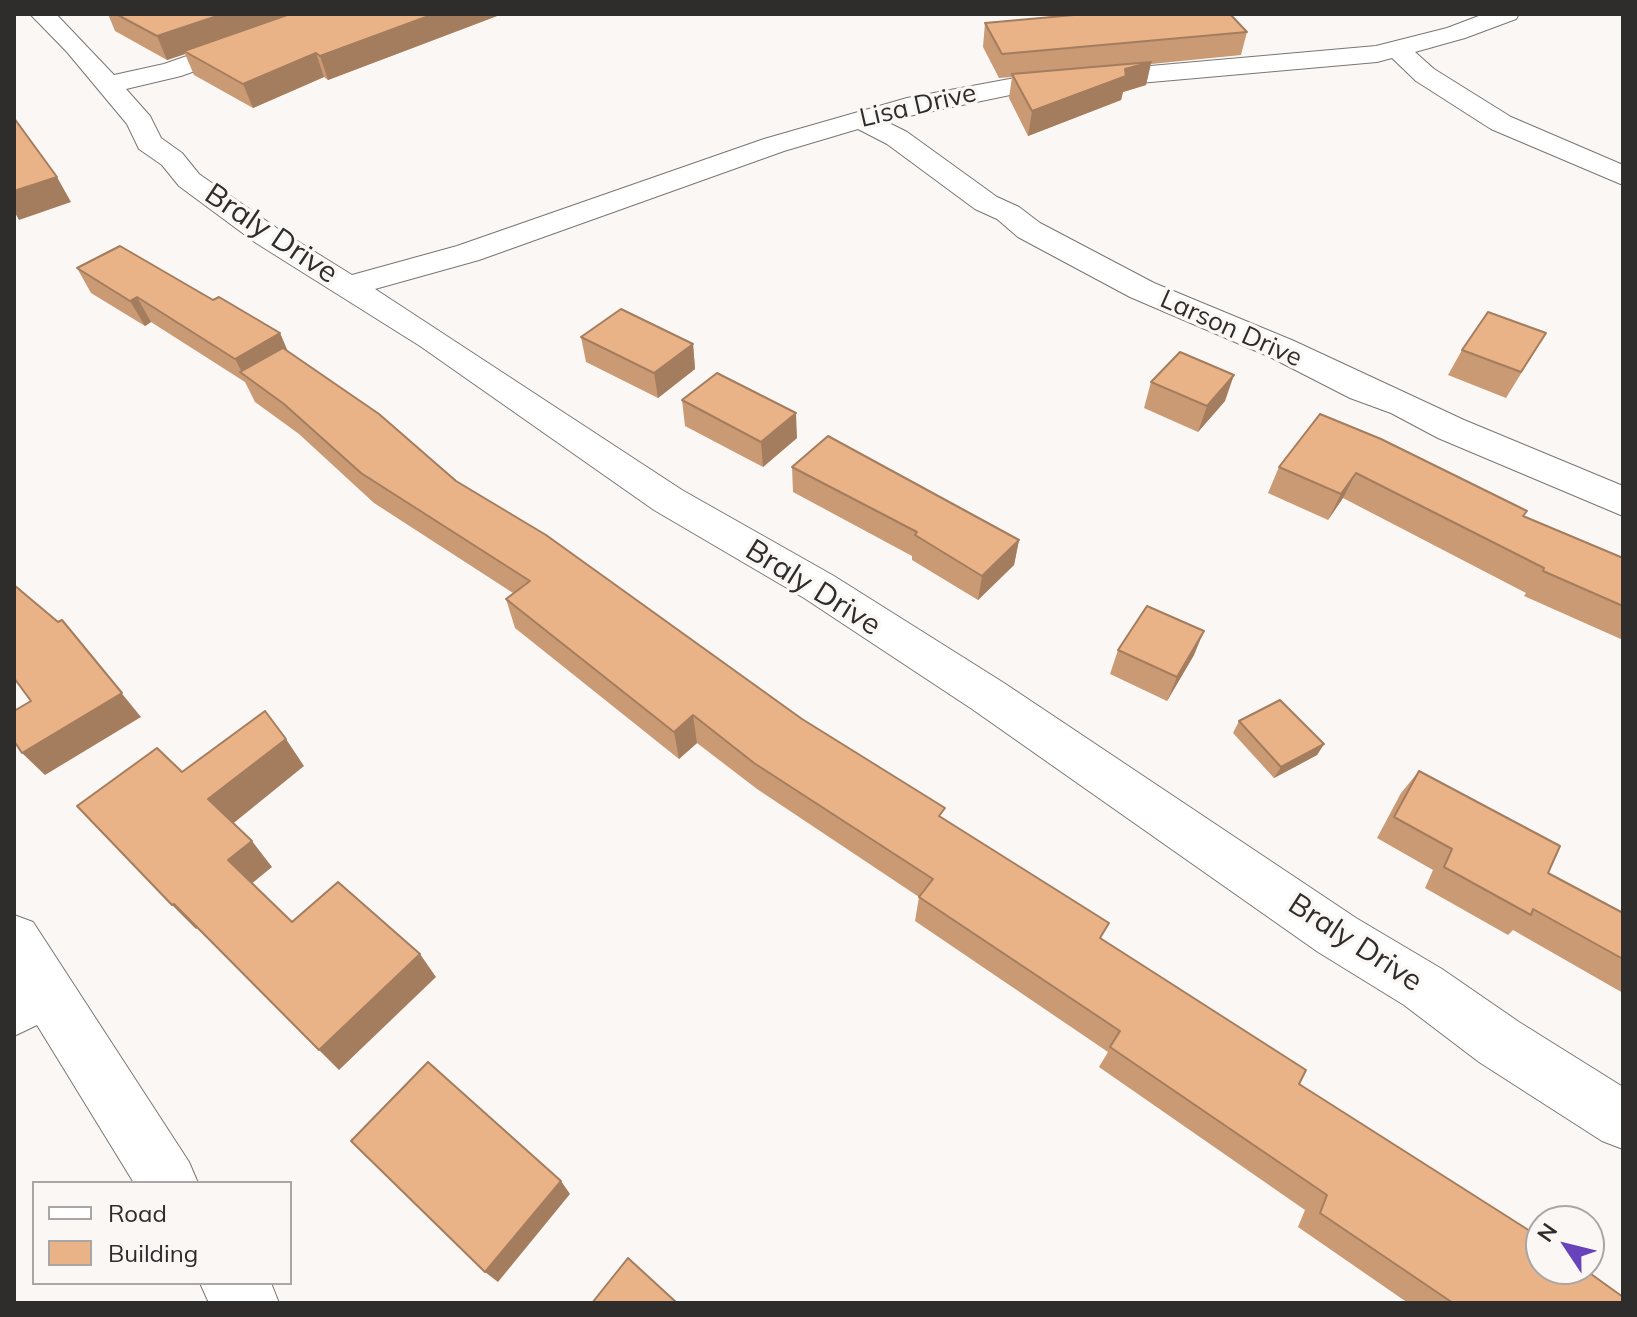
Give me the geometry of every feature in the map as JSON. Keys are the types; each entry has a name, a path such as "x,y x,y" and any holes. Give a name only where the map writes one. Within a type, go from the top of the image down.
{"street":[{"name":"Braly Drive","path":"42,14 76,47 140,122 149,143 172,159 189,180 267,236 582,439 668,500 779,563 988,696 1337,935 1423,987 1499,1042 1623,1120"},
{"path":"107,85 172,70 330,14"},
{"name":"Lisa Drive","path":"348,286 468,253 759,150 859,119 941,99 1015,86 1399,50 1507,14"},
{"path":"1399,50 1425,75 1501,123 1623,176"},
{"name":"Larson Drive","path":"859,119 897,138 986,203 1008,213 1029,230 1142,290 1282,349 1363,390 1404,405 1474,439 1623,502"},
{"path":"14,940 29,998 166,1181"},
{"path":"234,1285 247,1303"}],"building":[{"path":"116,14 223,14 157,36"},
{"path":"290,14 434,14 320,56 316,53 243,84 184,51"},
{"path":"1085,14 1230,14 1247,32 1002,54 985,23"},
{"path":"1151,62 1125,69 1126,76 1032,111 1012,74"},
{"path":"14,118 57,177 14,191"},
{"path":"120,246 213,300 219,297 280,333 235,359 137,297 130,301 77,268"},
{"path":"621,309 693,344 654,373 581,337"},
{"path":"1488,312 1546,333 1521,372 1462,350"},
{"path":"283,348 379,414 456,481 546,535 802,719 945,808 939,816 1109,923 1100,938 1306,1070 1299,1084 1525,1228 1525,1285 1605,1284 1623,1297 1623,1303 1453,1303 1320,1213 1327,1195 1110,1047 1120,1031 919,897 933,879 754,763 693,715 674,732 506,599 530,581 361,473 284,404 240,372"},
{"path":"1180,352 1234,375 1207,406 1151,382"},
{"path":"717,373 796,413 761,442 682,400"},
{"path":"1320,414 1381,439 1527,511 1523,516 1623,558 1623,606 1543,571 1544,568 1356,473 1341,494 1279,467"},
{"path":"828,436 1019,540 982,576 915,535 917,532 792,467"},
{"path":"14,585 58,622 62,620 122,693 22,753 14,741 14,711 31,701 14,678"},
{"path":"1147,606 1204,631 1177,677 1118,650"},
{"path":"1280,700 1324,744 1281,767 1239,721"},
{"path":"265,711 286,739 208,799 252,841 228,860 292,922 338,882 420,954 319,1050 77,806 157,748 182,772"},
{"path":"1419,771 1560,846 1548,873 1623,913 1623,959 1533,909 1531,915 1444,867 1452,849 1394,817"},
{"path":"428,1062 561,1181 485,1272 351,1141"},
{"path":"628,1258 677,1303 592,1303"}]}
